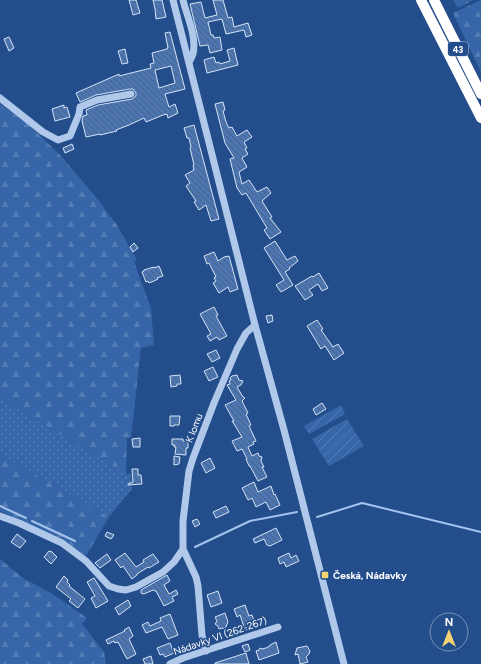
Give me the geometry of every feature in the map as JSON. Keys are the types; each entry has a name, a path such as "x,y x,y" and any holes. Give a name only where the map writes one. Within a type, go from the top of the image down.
{"highway":[{"name":"43","path":"421,0 481,118"},
{"name":"43","path":"435,1 481,94"}],"street":[{"path":"173,0 255,325 344,664"},
{"path":"183,0 194,45 189,63"},
{"path":"0,98 43,132 58,140 70,136 79,114 80,107 97,100 131,94"},
{"name":"K lomu","path":"206,650 202,635 196,577 182,549 183,521 189,471 214,403 237,349 246,333 255,325"},
{"path":"0,516 62,543 86,561 109,586 118,589 126,590 136,587 163,572 174,562 182,549"},
{"name":"Nádavky VI (262-267)","path":"170,664 206,650 278,627"}],"green space":[{"path":"453,0 473,0 458,8"},
{"path":"481,0 481,72 453,13"},
{"path":"0,104 26,122 61,156 117,225 137,260 134,262 151,308 154,345 141,348 131,438 127,438 126,474 0,398"},
{"path":"0,398 126,474 131,474 132,489 109,517 0,454"},
{"path":"341,405 345,414 309,434 304,426"},
{"path":"347,419 364,446 329,466 312,439"},
{"path":"0,454 109,517 86,556 62,539 0,511"},
{"path":"0,559 23,578 51,593 87,618 82,624 104,652 106,664 0,664"}],"building":[{"path":"129,0 136,0 140,13 133,15"},
{"path":"153,0 162,0 166,17 156,19"},
{"path":"213,0 223,0 228,18 232,17 234,27 248,23 252,35 246,37 244,30 226,34 222,19 208,22 211,35 213,35 214,38 220,37 222,50 210,53 208,45 200,46 190,4 201,2 205,18 217,15"},
{"path":"170,32 185,89 165,94 169,107 175,104 178,113 168,118 167,114 163,115 146,122 144,118 116,130 117,131 86,137 82,121 83,116 87,115 86,110 98,105 132,99 136,96 136,93 133,89 130,89 96,95 80,102 76,93 119,74 119,76 151,68 150,64 154,63 152,53 168,48 165,33","holes":["171,66 175,83 159,88 155,70"]},
{"path":"9,37 14,48 9,51 4,39"},
{"path":"234,48 238,65 207,73 204,60 214,57 216,63 219,62 220,64 230,61 227,50"},
{"path":"125,49 128,63 122,64 118,51"},
{"path":"223,102 225,110 223,111 229,128 232,127 237,136 247,130 252,137 244,142 247,148 245,149 248,154 242,158 247,167 239,172 242,184 249,180 257,192 267,187 271,193 262,201 272,217 270,218 281,232 270,239 264,230 267,228 246,193 242,195 237,188 230,159 234,158 225,143 215,104"},
{"path":"64,105 64,108 67,107 70,117 55,121 52,109"},
{"path":"194,125 219,219 211,221 206,205 199,210 194,202 196,201 186,186 190,183 185,175 194,170 194,165 189,138 187,138 184,128"},
{"path":"72,144 74,149 65,153 63,148"},
{"path":"275,241 287,260 295,256 298,261 285,272 293,285 281,292 276,285 284,280 264,248"},
{"path":"134,243 138,248 133,252 130,247"},
{"path":"214,252 218,261 229,256 238,289 230,292 228,287 219,293 213,283 216,281 214,278 216,277 209,263 207,264 204,256"},
{"path":"159,266 163,276 149,283 148,281 146,282 142,272 144,270"},
{"path":"319,273 328,288 322,291 318,284 309,290 313,295 305,300 295,286"},
{"path":"214,307 218,315 216,316 227,336 219,340 217,337 210,341 207,336 211,334 200,314"},
{"path":"272,315 273,321 268,323 266,316"},
{"path":"317,320 323,329 321,330 333,347 338,344 344,353 334,360 325,346 321,349 307,326"},
{"path":"216,350 220,358 212,362 207,354"},
{"path":"213,367 218,377 209,381 204,371"},
{"path":"180,375 181,384 171,387 170,376"},
{"path":"237,375 239,380 243,381 241,385 237,387 245,398 242,401 248,413 246,414 251,425 249,426 256,441 248,447 252,456 258,453 259,456 262,457 261,461 264,467 262,467 267,477 258,481 249,466 242,449 237,451 232,441 242,437 232,421 234,421 225,405 236,400 227,385 230,384 229,381 231,380 230,378 232,376"},
{"path":"322,403 326,409 316,415 313,409"},
{"path":"170,416 180,416 179,425 170,426"},
{"path":"140,438 140,447 133,447 132,439"},
{"path":"172,439 183,439 183,441 188,441 186,455 175,454 176,447 174,447 175,445 172,445"},
{"path":"174,456 180,457 179,464 174,465"},
{"path":"210,458 215,468 206,473 201,463"},
{"path":"132,469 138,469 138,475 141,475 142,484 128,485 133,482"},
{"path":"254,482 258,492 271,486 280,505 270,510 266,502 256,507 252,498 248,500 242,488"},
{"path":"226,506 229,512 216,518 213,512"},
{"path":"197,519 200,524 195,527 192,521"},
{"path":"276,528 282,540 270,546 267,545 264,539 255,543 253,539"},
{"path":"107,532 114,535 111,539 105,536"},
{"path":"17,534 26,541 20,548 11,542"},
{"path":"49,551 57,557 51,564 44,557"},
{"path":"125,553 136,567 144,562 143,560 153,554 159,562 149,568 148,567 132,579 123,566 121,568 115,560"},
{"path":"289,553 291,558 296,555 299,561 286,567 284,562 280,564 278,558"},
{"path":"107,554 111,560 100,568 95,563"},
{"path":"167,575 170,581 164,585 169,594 176,590 178,594 172,597 174,601 164,606 156,591 153,590 144,594 141,593 141,590"},
{"path":"64,576 68,580 67,582 70,585 69,586 85,599 78,608 69,601 71,599 56,587"},
{"path":"94,578 108,601 96,608 91,598 95,596 87,582"},
{"path":"218,591 222,603 211,607 207,595"},
{"path":"128,600 131,606 119,615 115,608"},
{"path":"245,605 249,616 252,615 256,626 245,630 240,615 237,617 234,609"},
{"path":"225,613 228,622 225,629 219,629 215,624 217,621 215,617"},
{"path":"170,614 178,635 168,639 162,627 146,633 142,625 148,622 150,626 161,621 160,618"},
{"path":"129,627 133,636 129,639 136,654 127,659 118,642 115,643 114,641 108,644 106,640 125,631 124,630"},
{"path":"276,642 279,653 259,660 256,651 260,648 266,648"},
{"path":"170,643 174,653 165,657 163,654 160,655 157,648"},
{"path":"248,644 250,650 245,652 242,646"},
{"path":"307,646 310,651 306,657 308,662 300,664 298,654 295,655 297,648"},
{"path":"246,653 249,664 215,664 215,663"},
{"path":"151,656 153,664 145,664 143,659"}],"waterway":[{"path":"317,517 362,503 481,532"},
{"path":"0,506 26,518"},
{"path":"195,547 250,521 297,512"},
{"path":"32,521 75,541"}],"place":[{"name":"Česká, Nádavky","path":"325,575"}]}
